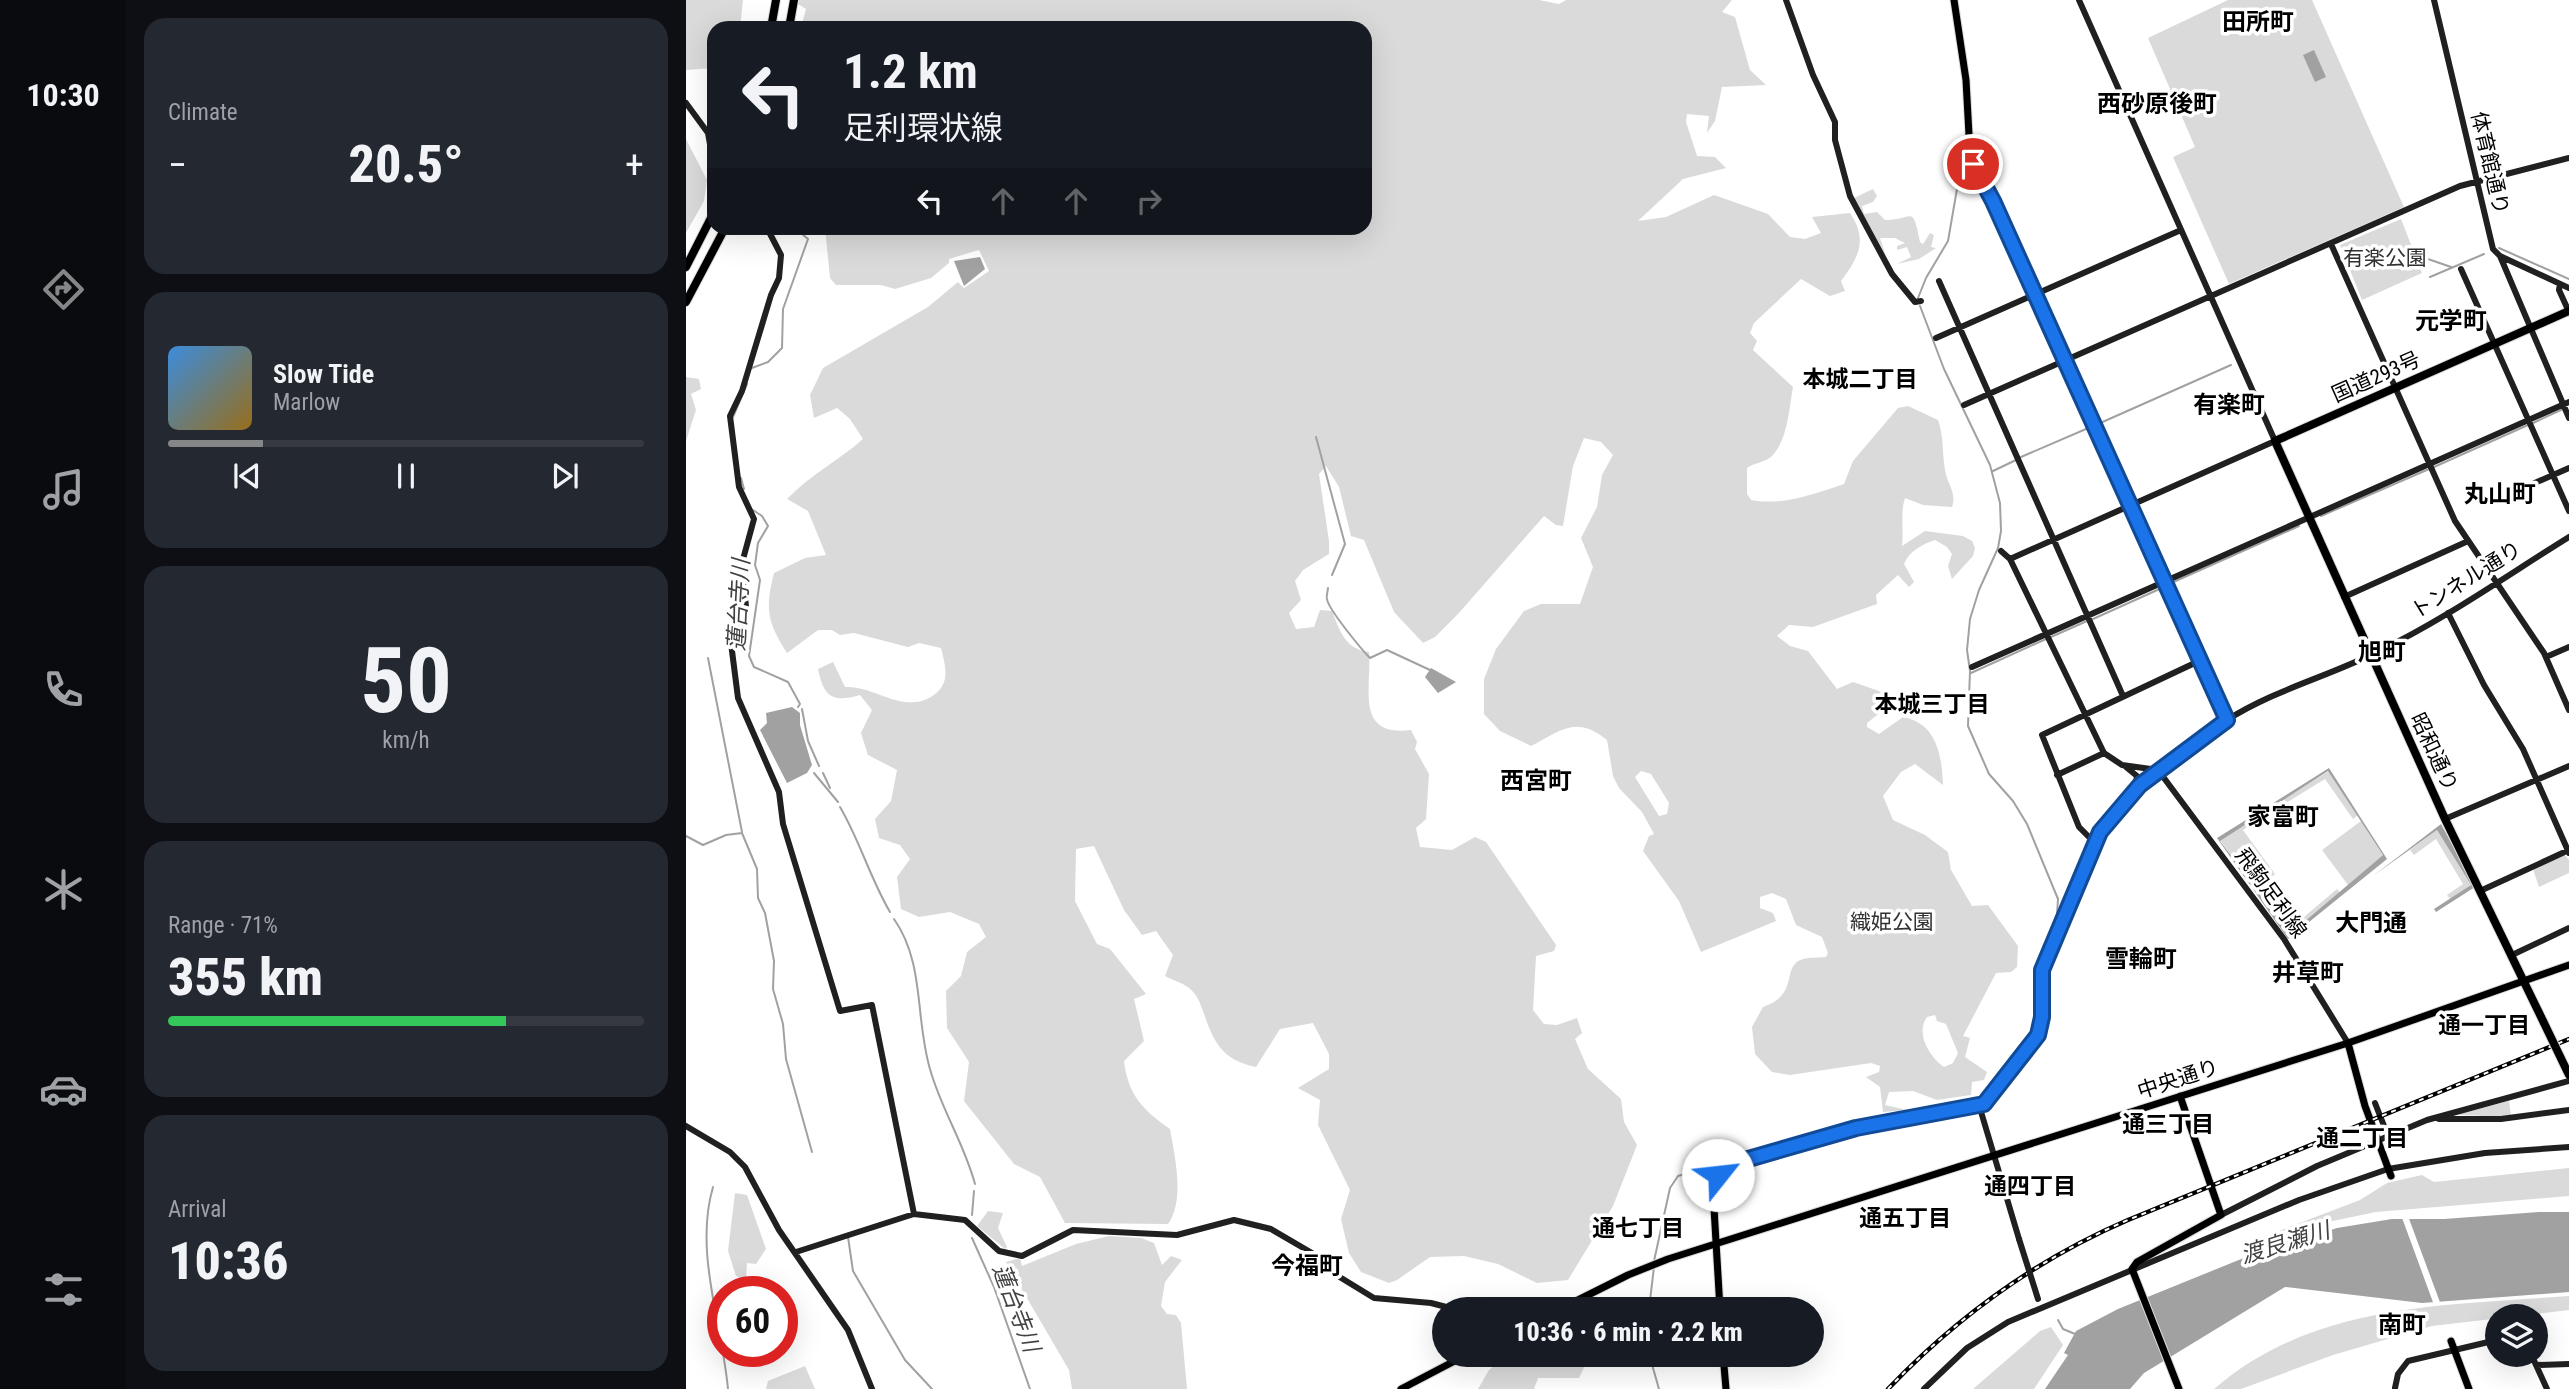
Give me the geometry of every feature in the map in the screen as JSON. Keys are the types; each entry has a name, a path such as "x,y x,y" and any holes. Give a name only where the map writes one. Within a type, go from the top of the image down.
{"highway":[{"path":"772,21 776,0"},
{"path":"790,21 794,0"},
{"path":"686,267 707,226"},
{"path":"687,300 721,235"},
{"name":"国道293号","path":"2275,441 2569,311"},
{"name":"昭和通り","path":"2275,441 2445,819 2569,1075"}],"main road":[{"path":"1719,1297 1713,1187 1718,1175 1728,1165 1856,1128 1979,1105 1994,1094 2038,1035 2042,1017 2042,970 2094,842 2135,790 2158,769 2227,720 1993,201 1977,175 1969,150 1966,80 1954,0"},
{"name":"中央通り","path":"1584,1297 1628,1275 1715,1244 2348,1043 2569,965"},
{"path":"2348,1043 2389,1172"},
{"path":"2179,1389 2133,1271 2137,1262 2221,1215 2180,1096"},
{"path":"2452,1345 2469,1389"},
{"path":"1401,1389 1443,1367"},
{"path":"1724,1367 1726,1389"}],"street":[{"path":"1787,0 1813,75 1833,117 1837,149 1850,197 1892,274 1909,298 1916,302 1921,301"},
{"path":"2010,559 2275,441 2079,0"},
{"name":"体育館通り","path":"2434,0 2491,243 2500,256 2529,328 2566,403 2569,418"},
{"path":"686,103 707,132"},
{"path":"1964,405 2476,180 2569,158"},
{"path":"1936,338 2180,230"},
{"path":"771,235 781,255 779,278 771,295 742,391 730,416 734,464 744,503 754,519 742,563 746,607 731,643 735,686 779,792 783,824 840,1011 872,1005 914,1214"},
{"path":"2331,244 2466,542 2546,657 2569,710"},
{"path":"2500,256 2569,288"},
{"path":"2461,269 2569,511"},
{"path":"1939,281 2123,696"},
{"path":"2560,284 2559,290 2569,311"},
{"path":"1972,667 2566,403"},
{"path":"2521,489 2569,468"},
{"name":"トンネル通り","path":"2227,720 2257,701 2370,655 2448,613 2569,537"},
{"path":"2344,597 2466,542"},
{"path":"2001,551 2010,559 2105,752 2137,776 2135,790"},
{"path":"2448,613 2484,685 2523,749 2569,851 2480,891"},
{"path":"2546,657 2569,647"},
{"path":"2094,842 2079,827 2042,735 2199,661"},
{"path":"2057,775 2105,752"},
{"path":"2125,766 2158,769"},
{"path":"2445,819 2569,766"},
{"name":"飛駒足利線","path":"2158,769 2284,939 2348,1043"},
{"path":"2512,956 2569,928"},
{"path":"2456,1115 2569,1081"},
{"path":"2375,1103 2388,1136"},
{"path":"1979,1105 2040,1307"},
{"path":"2221,1215 2317,1167 2434,1117 2456,1115 2501,1119 2569,1110"},
{"path":"686,1126 739,1159 779,1230 848,1330 872,1389"},
{"path":"1924,1389 1982,1337 2040,1307 2133,1271 2299,1200 2389,1172 2485,1153 2569,1147"},
{"path":"796,1252 914,1214 965,1220 999,1251 1022,1256 1073,1230 1177,1235 1225,1222 1255,1223 1312,1253 1338,1276 1374,1298 1432,1303"},
{"path":"2395,1388 2398,1374 2408,1361 2452,1345 2485,1341"},
{"path":"2548,1365 2569,1364"},
{"path":"2538,1367 2547,1389"}],"green space":[{"path":"686,0 743,0 741,21 707,21 707,68 686,70"},
{"name":"織姫公園","path":"799,0 1539,0 1559,4 1566,0 1732,0 1722,12 1735,17 1750,70 1766,85 1722,87 1715,121 1707,133 1709,116 1687,114 1686,122 1697,156 1715,157 1726,168 1683,179 1638,221 1666,217 1714,195 1768,214 1790,237 1805,239 1821,233 1812,217 1850,213 1856,223 1859,248 1853,264 1841,281 1845,291 1830,296 1801,279 1754,323 1750,333 1757,341 1753,350 1793,387 1787,423 1777,449 1769,458 1747,468 1747,494 1751,500 1787,500 1844,484 1853,461 1898,408 1908,406 1938,420 1946,475 1953,492 1952,507 1923,505 1905,498 1902,546 1925,531 1963,536 1972,541 1975,548 1973,556 1952,579 1948,566 1952,554 1947,547 1935,540 1930,542 1906,559 1904,564 1914,582 1909,587 1898,575 1876,595 1877,604 1813,627 1789,625 1777,636 1790,646 1808,651 1837,689 1853,682 1879,691 1891,704 1867,723 1867,727 1879,734 1903,717 1923,726 1935,742 1939,752 1943,785 1915,764 1901,772 1883,796 1893,820 1925,835 1948,852 1951,870 1972,906 1988,905 2018,946 2017,967 2011,972 1996,973 1963,1036 1970,1038 1965,1057 1987,1072 1984,1080 1972,1082 1971,1095 1937,1100 1913,1091 1889,1092 1885,1105 1907,1110 1883,1112 1880,1087 1866,1077 1879,1072 1880,1066 1871,1063 1790,1075 1772,1072 1755,1054 1752,1027 1763,1007 1782,995 1796,963 1806,958 1826,957 1828,953 1822,937 1796,925 1786,899 1772,893 1760,897 1760,908 1773,913 1776,921 1701,952 1679,901 1643,851 1649,836 1654,834 1642,812 1619,788 1613,776 1607,740 1596,732 1578,727 1560,730 1531,746 1500,731 1484,714 1484,679 1496,649 1524,611 1541,604 1580,604 1593,567 1581,538 1597,507 1602,475 1613,455 1601,442 1584,438 1573,466 1563,526 1556,525 1544,516 1458,614 1435,637 1423,643 1394,612 1364,540 1351,536 1339,487 1326,466 1319,474 1329,554 1303,570 1295,581 1301,600 1289,613 1296,629 1314,627 1320,610 1332,611 1344,638 1354,647 1369,652 1369,694 1373,718 1381,726 1393,730 1411,730 1417,742 1415,749 1429,774 1426,819 1416,828 1420,847 1452,850 1475,837 1486,842 1556,945 1554,951 1536,956 1533,1010 1544,1024 1557,1025 1577,1018 1582,1033 1575,1039 1588,1069 1621,1099 1624,1122 1637,1145 1613,1206 1568,1280 1537,1283 1498,1264 1464,1256 1430,1257 1389,1283 1361,1272 1349,1253 1341,1219 1350,1190 1318,1125 1320,1100 1298,1088 1329,1069 1329,1054 1313,1023 1280,1029 1256,1067 1227,1055 1211,1032 1194,993 1187,986 1165,976 1173,955 1156,931 1142,935 1124,910 1094,846 1076,849 1075,901 1097,944 1110,949 1146,994 1134,999 1144,1041 1124,1061 1129,1083 1138,1101 1170,1129 1177,1191 1173,1214 1168,1224 1065,1223 1040,1177 1014,1164 964,1101 969,1062 947,1028 946,991 961,976 967,952 986,937 979,924 950,912 919,917 901,909 897,877 910,859 900,845 879,838 875,819 891,801 897,770 868,755 861,733 872,710 860,695 836,698 827,692 818,669 833,662 845,687 867,690 899,701 920,701 931,697 942,687 945,669 941,648 919,643 908,647 854,633 840,635 832,630 818,630 787,653 775,632 769,606 774,573 805,558 826,555 808,511 787,499 863,439 850,419 837,408 814,418 810,395 823,368 928,307 958,282 964,288 989,271 979,250 949,259 949,263 931,278 895,289 881,285 836,285 830,278 826,235 1372,235 1372,21 803,21 806,9 798,4","holes":["1641,771 1651,774 1669,803 1667,814 1659,816 1635,777","1935,1015 1937,1021 1946,1024 1958,1053 1953,1063 1944,1067 1929,1051 1923,1038 1927,1017"]},
{"path":"2228,0 2312,0 2404,207 2229,284 2173,157 2195,147 2148,38"},
{"path":"686,139 707,180 704,201 686,233"},
{"path":"1873,189 1877,196 1873,202 1862,206 1864,214 1877,212 1885,220 1910,216 1915,222 1920,242 1923,244 1930,233 1934,235 1931,247 1936,248 1919,259 1897,264 1911,257 1907,247 1897,250 1897,246 1905,243 1895,238 1880,238 1886,256 1854,198"},
{"name":"有楽公園","path":"2401,219 2422,273 2362,300 2340,245"},
{"path":"686,377 699,379 701,389 691,394 696,410 686,441"},
{"path":"2329,771 2358,815 2353,819 2325,779 2286,803 2284,799"},
{"path":"2277,803 2280,807 2243,830 2275,874 2259,887 2261,890 2257,892 2220,840"},
{"path":"2361,821 2383,855 2348,885 2322,850"},
{"path":"2437,830 2471,885 2450,899 2447,895 2463,884 2436,839 2414,855 2410,850"},
{"path":"2564,854 2569,860 2569,873 2539,887 2533,869"},
{"path":"2337,889 2340,893 2290,934 2262,896 2265,894 2291,928"},
{"path":"2509,1101 2511,1117 2460,1115 2460,1114"},
{"path":"2569,1168 2569,1196 2376,1212 2271,1234 2360,1200 2387,1183 2422,1175 2434,1182"},
{"path":"735,1193 747,1195 766,1249 756,1264 747,1263 746,1276 736,1276 728,1251"},
{"path":"988,1211 1003,1213 998,1228 1007,1247 1005,1249 977,1226"},
{"path":"1109,1236 1141,1238 1154,1243 1162,1265 1171,1256 1182,1260 1165,1282 1161,1306 1167,1314 1176,1315 1181,1323 1187,1389 1072,1389 1069,1370 1006,1262 1020,1258 1022,1266 1076,1244"},
{"path":"2569,1296 2569,1310 2548,1312 2548,1304 2485,1304 2485,1320 2432,1326 2333,1355 2241,1389 2214,1389 2253,1360 2294,1339 2338,1324 2382,1314 2475,1303"},
{"path":"2051,1327 2063,1345 2034,1389 1973,1389 2040,1331"},
{"path":"805,1366 815,1389 766,1389 768,1381"},
{"path":"1493,1367 1584,1367 1579,1378 1538,1378 1534,1389 1478,1389"}],"water":[{"path":"2314,50 2326,77 2315,82 2303,55"},
{"path":"980,257 985,269 964,286 954,261"},
{"path":"1431,668 1456,682 1438,693 1425,677"},
{"path":"792,707 800,713 800,725 812,765 807,773 787,783 760,730 767,723 766,713"},
{"path":"2329,768 2387,859 2288,939 2217,838","holes":["2328,771 2383,855 2290,934 2220,841"]},
{"path":"2441,824 2475,887 2436,912 2434,909 2471,885 2437,830 2373,876"},
{"name":"渡良瀬川","path":"2569,1212 2569,1292 2422,1303 2285,1287 2144,1373 2130,1389 2045,1389 2068,1355 2064,1353 2076,1331 2118,1309 2288,1240 2297,1241 2337,1228 2392,1219 2444,1219"}],"pier":[{"path":"2401,1215 2408,1216 2441,1305 2434,1305"}],"waterway":[{"path":"1918,298 1926,278 1948,241 1966,137"},
{"name":"蓮台寺川","path":"752,368 768,362 782,348 783,309 808,239 803,235"},
{"path":"2499,248 2569,279"},
{"path":"2422,252 2428,259 2451,267"},
{"path":"2430,277 2484,254"},
{"path":"1654,1261 1670,1188 1678,1176 1869,1120 1973,1101 1986,1094 2033,1031 2036,1019 2035,976 2057,914 2058,899 2027,824 2013,801 1989,774 1968,726 1970,671 1967,650 1970,619 1979,590 1998,548 2001,531 2000,503 1990,465 1944,369 1920,306"},
{"path":"2098,424 2231,365"},
{"name":"蓮台寺川","path":"733,417 747,384"},
{"path":"2533,423 2563,409"},
{"path":"2434,467 2528,425"},
{"path":"2021,457 2093,426"},
{"path":"1316,437 1345,544 1332,575"},
{"path":"1993,471 2016,460"},
{"path":"2321,516 2429,469"},
{"name":"蓮台寺川","path":"741,478 744,489"},
{"name":"蓮台寺川","path":"753,510 762,516 768,526 758,543 755,565 760,580 749,656 754,667 788,682 800,704 798,707"},
{"path":"2169,584 2299,526"},
{"path":"2093,619 2164,587"},
{"path":"1328,588 1327,598 1333,611 1370,658 1387,650 1430,670"},
{"path":"2051,637 2087,621"},
{"path":"1971,673 2046,639"},
{"path":"708,658 742,832"},
{"path":"802,709 808,741 819,766"},
{"name":"蓮台寺川","path":"814,773 838,802"},
{"name":"蓮台寺川","path":"823,773 830,788"},
{"name":"蓮台寺川","path":"840,807 890,912"},
{"path":"686,836 703,845 726,835 742,833 757,869 758,898 765,913 774,961 773,989 783,1024 786,1059 812,1152"},
{"name":"蓮台寺川","path":"894,919 911,954 930,1069 975,1184"},
{"path":"713,1187 706,1237 711,1288 728,1389"},
{"name":"蓮台寺川","path":"972,1215 974,1191"},
{"path":"848,1237 853,1271 905,1360 932,1389"},
{"name":"蓮台寺川","path":"972,1238 994,1287 1030,1389"},
{"path":"1650,1297 1654,1267"},
{"path":"2058,1320 2063,1329 2075,1334"},
{"path":"1653,1367 1659,1389"}],"railway":[{"path":"1888,1389 1941,1338 1999,1292 2094,1236 2569,1039"}],"district":[{"name":"田所町","path":"2258,22"},
{"name":"西砂原後町","path":"2157,104"},
{"name":"元学町","path":"2451,321"},
{"name":"本城二丁目","path":"1860,379"},
{"name":"有楽町","path":"2229,405"},
{"name":"丸山町","path":"2500,494"},
{"name":"旭町","path":"2382,652"},
{"name":"本城三丁目","path":"1932,704"},
{"name":"西宮町","path":"1536,781"},
{"name":"家富町","path":"2283,817"},
{"name":"大門通","path":"2371,923"},
{"name":"雪輪町","path":"2141,959"},
{"name":"井草町","path":"2308,973"},
{"name":"通一丁目","path":"2484,1025"},
{"name":"通三丁目","path":"2168,1124"},
{"name":"通二丁目","path":"2362,1138"},
{"name":"通四丁目","path":"2030,1186"},
{"name":"通五丁目","path":"1905,1218"},
{"name":"通七丁目","path":"1638,1228"},
{"name":"今福町","path":"1307,1266"},
{"name":"南町","path":"2402,1325"}],"route":[{"path":"1718,1175 1731,1164 1841,1132 1984,1104 2038,1035 2042,1017 2040,976 2100,832 2140,785 2158,769 2227,720 1993,201 1973,164"}]}
